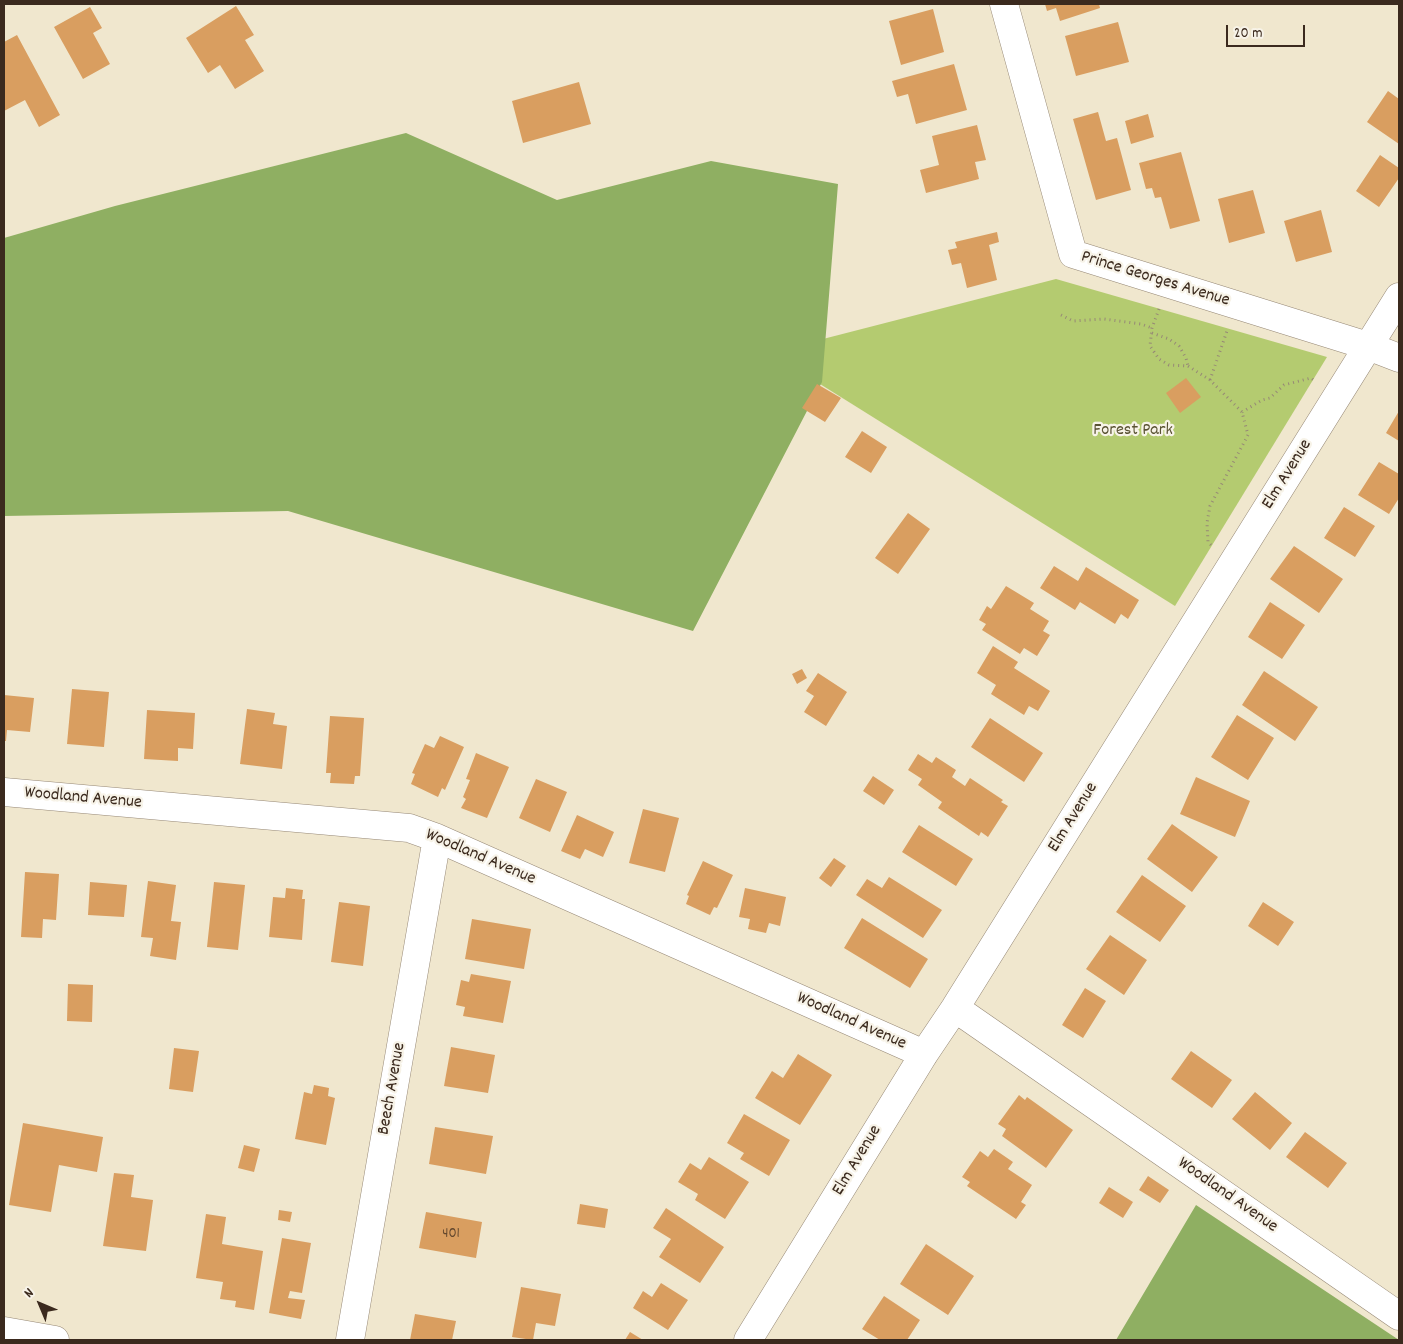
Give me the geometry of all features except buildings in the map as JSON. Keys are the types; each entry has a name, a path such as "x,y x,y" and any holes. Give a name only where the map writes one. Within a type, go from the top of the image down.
{"street":[{"name":"Prince Georges Avenue","path":"1004,4 1073,254 1368,346 1399,358"},
{"name":"Elm Avenue","path":"748,1340 924,1054 955,1008 1399,296"},
{"name":"Woodland Avenue","path":"4,792 408,828 437,838 924,1054"},
{"name":"Beech Avenue","path":"350,1340 437,838"},
{"name":"Woodland Avenue","path":"955,1008 1399,1316"},
{"path":"4,1331 56,1340"}],"path":[{"path":"1168,284 1152,328 1150,346 1159,359 1169,364 1188,366 1210,380 1242,412 1248,435 1210,506 1207,523 1208,542 1215,550 1234,562"},
{"path":"1210,380 1222,343 1238,305"},
{"path":"1061,315 1072,321 1104,318 1141,324 1152,328"},
{"path":"1152,333 1169,339 1179,346 1188,366"},
{"path":"1242,412 1262,400 1270,398 1284,385 1311,378 1337,396"}],"green space":[{"path":"406,133 557,200 711,161 838,184 822,382 693,631 288,511 4,516 4,238 115,206"},
{"name":"Forest Park","path":"1056,279 1327,357 1175,606 812,379 823,339"},
{"path":"1196,1205 1399,1340 1116,1340"}]}
